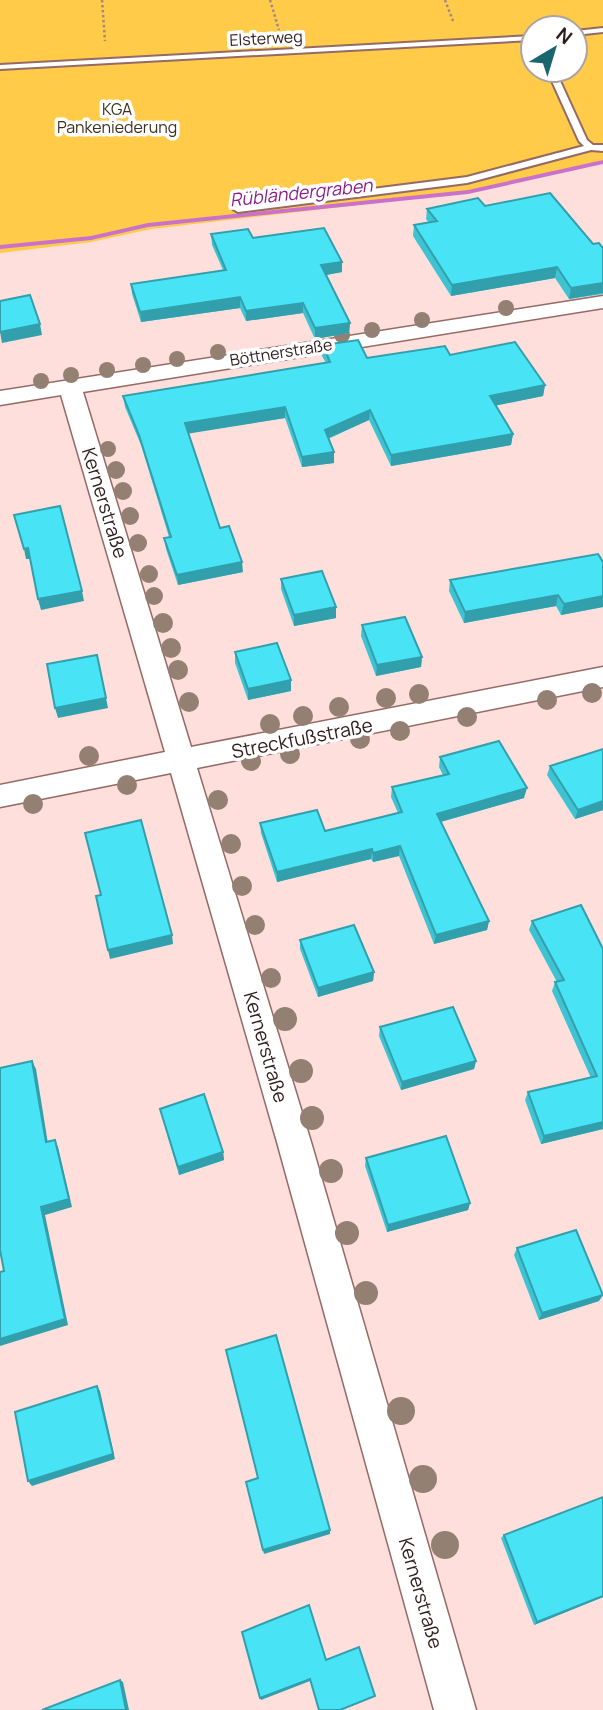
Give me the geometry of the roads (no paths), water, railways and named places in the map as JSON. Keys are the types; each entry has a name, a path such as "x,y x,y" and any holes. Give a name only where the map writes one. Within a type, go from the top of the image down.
{"street":[{"name":"Böttnerstraße","path":"0,398 603,302"},
{"name":"Kernerstraße","path":"70,386 183,762 454,1710"},
{"name":"Streckfußstraße","path":"0,796 603,677"}],"lane":[{"name":"Elsterweg","path":"0,67 519,39"},
{"path":"557,84 583,141 591,147"},
{"path":"238,209 467,180 591,147 603,148"}],"waterway":[{"name":"Rübländergraben","path":"0,247 91,238 148,225 468,192 603,162"}],"park label":[{"name":"KGA Pankeniederung","path":"117,118"}]}
